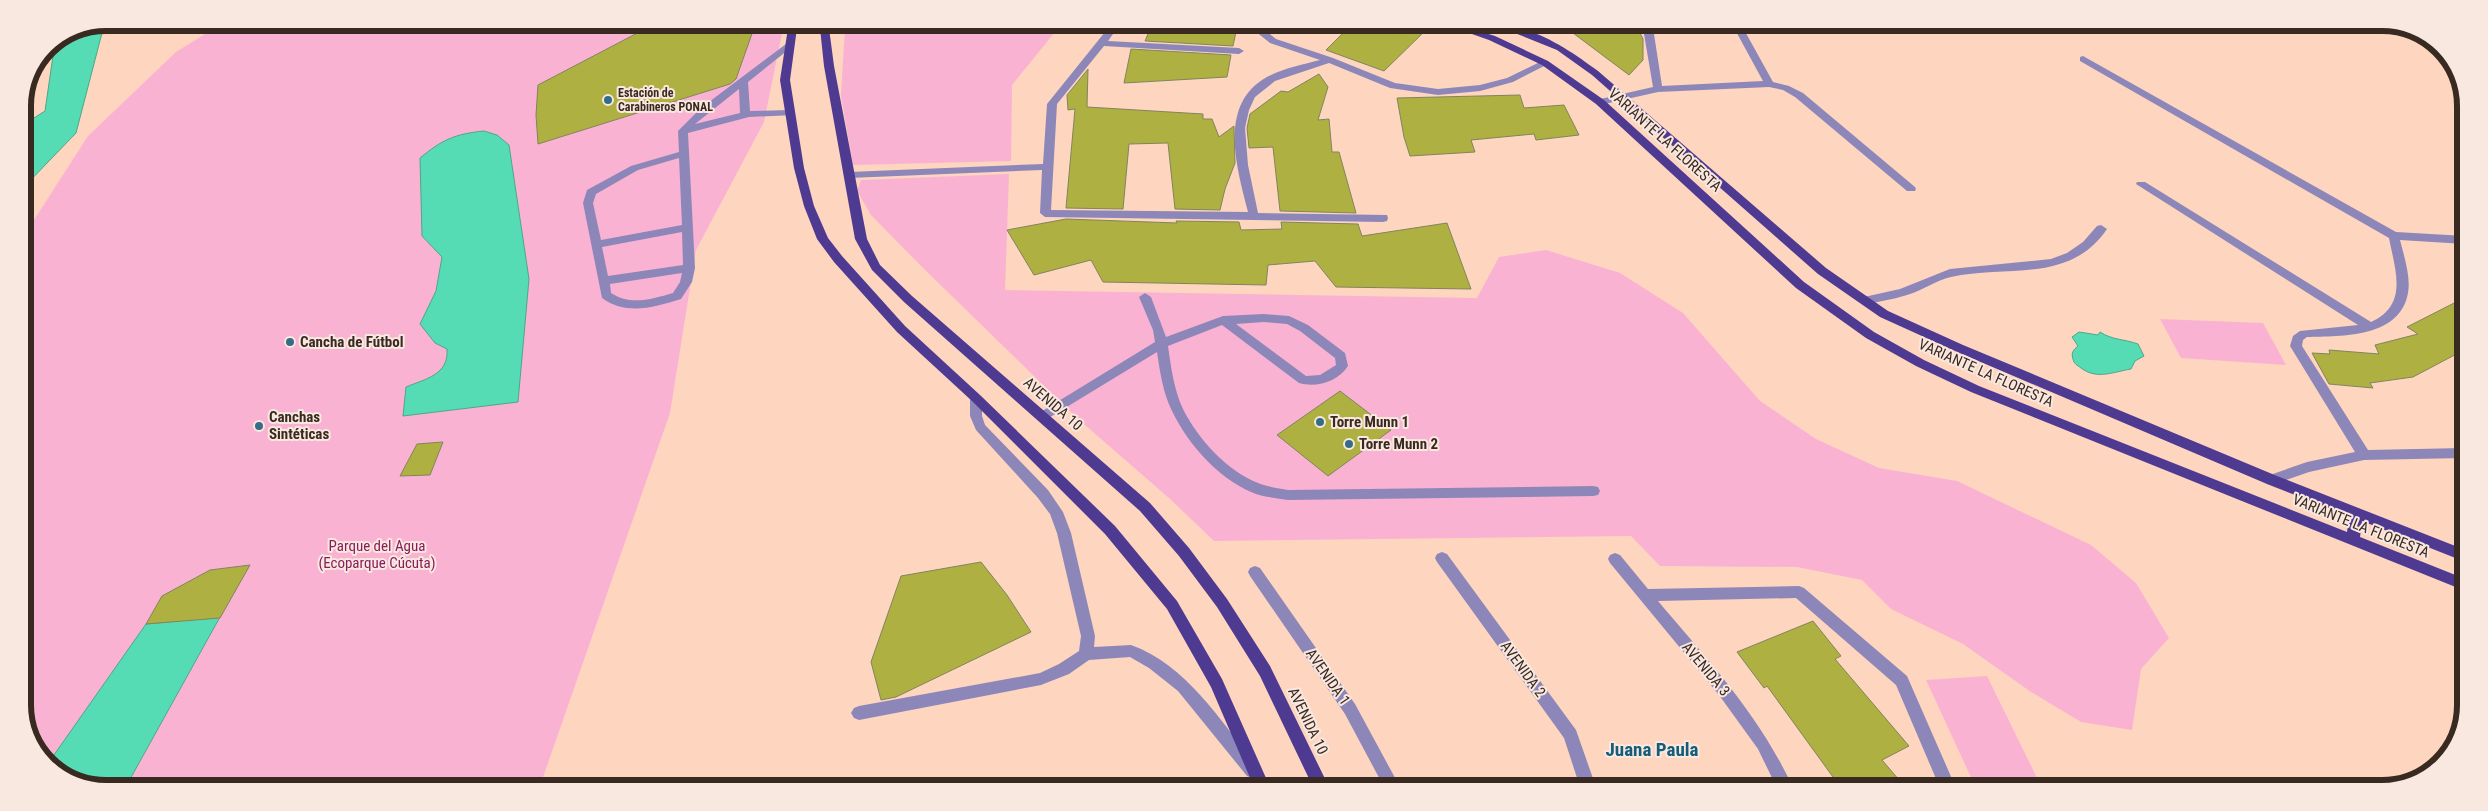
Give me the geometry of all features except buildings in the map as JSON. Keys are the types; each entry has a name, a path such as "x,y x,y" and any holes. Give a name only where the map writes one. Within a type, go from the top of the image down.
{"main road":[{"path":"792,31 785,80 799,168 809,206 822,239 838,260 901,329 976,398 1110,530 1172,605 1217,684 1259,780"},
{"name":"AVENIDA 10","path":"824,31 829,66 862,239 876,267 908,300 1145,507 1222,603 1265,671 1318,780"},
{"name":"VARIANTE LA FLORESTA","path":"1470,31 1492,38 1545,63 1600,102 1800,285 1835,312 1920,363 1975,389 2457,582"},
{"name":"VARIANTE LA FLORESTA","path":"1518,31 1560,48 1595,73 1822,271 1884,314 1959,348 2272,480 2457,553"},
{"path":"2353,540 2356,513"}],"street":[{"path":"1111,31 1052,104 1045,212 1383,218"},
{"path":"1260,31 1273,41 1330,60 1393,86 1438,92 1480,88 1510,80 1545,63"},
{"path":"1648,31 1658,89"},
{"path":"1740,31 1769,84"},
{"path":"1101,43 1239,51"},
{"path":"683,154 658,159 630,170 607,180 591,192 588,203 606,296 615,303 631,306 653,303 677,296 686,282 689,268 683,131 709,104 744,81 790,44"},
{"path":"2084,59 2394,236 2457,240"},
{"path":"1254,217 1240,149 1240,121 1248,101 1263,84 1289,72 1330,60"},
{"path":"744,81 745,114"},
{"path":"1600,102 1658,89 1769,84 1786,88 1799,95 1911,188"},
{"path":"683,131 745,114 768,111 790,113"},
{"path":"849,175 1047,167"},
{"path":"2141,184 2370,327"},
{"path":"596,246 688,227"},
{"path":"1864,301 1905,292 1949,274 1975,269 2021,268 2046,265 2084,247 2096,237 2101,229"},
{"path":"2364,455 2296,346 2296,340 2300,335 2306,333 2359,331 2392,315 2402,294 2394,236"},
{"path":"603,281 689,268"},
{"path":"1145,297 1159,330 1167,379 1177,410 1198,442 1224,469 1255,488 1288,495 1593,491"},
{"path":"1043,416 1161,344 1223,320 1264,318 1289,320 1304,328 1341,356 1342,366 1333,375 1316,382 1303,380 1223,320"},
{"path":"976,398 976,416 980,427 1044,494 1056,512 1064,533 1088,636 1086,654"},
{"path":"2272,480 2307,466 2364,455 2457,453"},
{"name":"AVENIDA 2","path":"1442,558 1571,735 1585,780"},
{"name":"AVENIDA 3","path":"1615,559 1724,690 1762,744 1781,780"},
{"name":"AVENIDA 1","path":"1255,572 1350,709 1388,780"},
{"path":"1644,595 1799,592 1902,681 1945,780"},
{"path":"859,713 1041,679 1064,669 1086,654 1131,651 1154,663 1183,686 1258,780"}],"green space":[{"name":"Parque del Agua (Ecoparque Cúcuta)","path":"210,31 782,31 764,122 696,250 670,413 542,780 106,780 87,777 65,767 53,758 39,738 31,710 31,225 88,136 176,52"},
{"path":"845,31 1056,31 1012,85 1011,161 853,165 841,96"},
{"path":"1009,174 1005,290 1477,298 1499,257 1546,250 1620,273 1683,313 1760,401 1816,439 1879,468 1957,481 2091,545 2136,583 2169,638 2141,669 2132,730 2081,722 2031,692 1963,644 1891,609 1862,580 1797,567 1660,566 1631,536 1214,541 1170,499 1077,418 921,266 871,215 857,191 861,180"},
{"path":"2160,319 2263,323 2286,365 2181,358"},
{"path":"1987,676 2038,780 1972,780 1926,680"}],"shaded area":[{"path":"102,31 76,133 31,180 31,120 45,111 53,53 77,37"},
{"path":"484,131 497,135 509,145 529,279 518,402 403,416 406,387 434,375 444,365 447,358 447,349 435,343 420,324 436,291 442,257 422,236 420,158 435,147 456,136"},
{"path":"2079,332 2098,335 2100,332 2114,338 2138,344 2144,356 2135,361 2131,369 2105,374 2087,372 2074,362 2072,357 2073,352 2078,346 2072,337"},
{"path":"220,617 130,780 96,779 73,772 52,757 146,624"}],"place":[{"name":"Estación de Carabineros PONAL","path":"608,100"},
{"name":"Cancha de Fútbol","path":"290,342"},
{"name":"Torre Munn 1","path":"1320,422"},
{"name":"Canchas Sintéticas","path":"259,426"},
{"name":"Torre Munn 2","path":"1349,444"}],"district":[{"name":"Juana Paula","path":"1652,749"}]}
